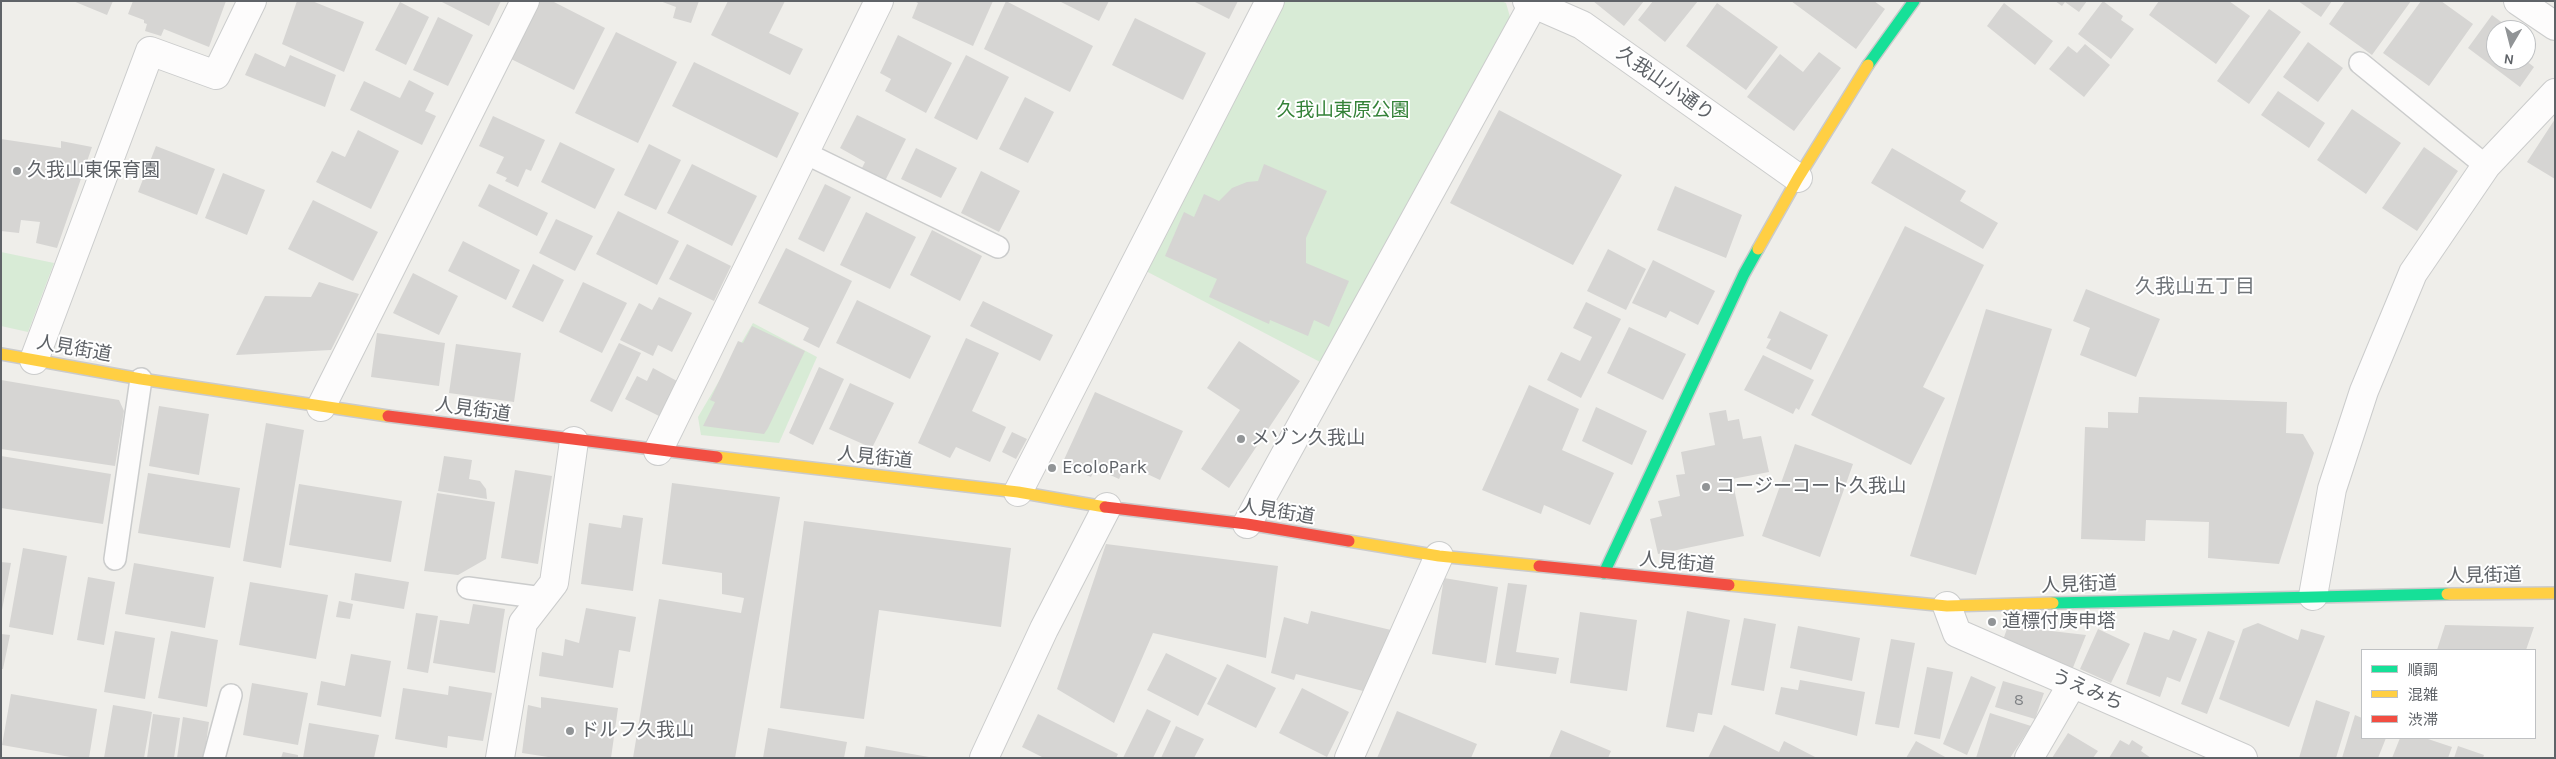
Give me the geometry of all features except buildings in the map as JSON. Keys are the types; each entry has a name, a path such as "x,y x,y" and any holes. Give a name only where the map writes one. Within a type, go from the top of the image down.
{"main road":[{"path":"1604,573 1744,274 1798,178 1860,76 1914,1"},
{"name":"人見街道","path":"1,354 141,379 321,407 574,441 1018,492 1107,507 1247,524 1439,556 1947,606 2313,596 2555,593"}],"street":[{"path":"34,360 150,51 216,76 252,1"},
{"path":"321,407 525,1"},
{"path":"658,451 880,1"},
{"path":"1018,492 1270,1"},
{"path":"2518,1 2555,26"},
{"path":"1247,524 1532,2"},
{"name":"久我山小通り","path":"1532,2 1582,25 1798,178"},
{"path":"2313,596 2332,489 2364,391 2413,273 2486,166 2555,93"},
{"path":"500,758 524,623 554,583 574,441"},
{"path":"984,758 1044,629 1107,507"},
{"path":"1350,758 1439,556"},
{"name":"うえみち","path":"1947,606 1957,633 2243,758"},
{"path":"2029,758 2072,684"}],"lane":[{"path":"2360,63 2486,166"},
{"path":"805,153 998,247"},
{"path":"115,559 141,379"},
{"path":"468,588 543,598"},
{"path":"214,758 231,695"}],"green space":[{"name":"久我山東原公園","path":"1283,1 1501,1 1506,3 1512,24 1322,363 1142,269"},
{"path":"1,252 54,263 28,332 1,326"},
{"path":"753,323 817,357 779,443 701,435 698,417"}],"traffic: fast":[{"path":"1868,65 1914,1"},
{"path":"1604,573 1744,274 1758,249"},
{"path":"2053,603 2447,594"}],"traffic: slow":[{"path":"1758,249 1798,178 1868,65"},
{"path":"1,354 141,379 388,416"},
{"path":"717,457 1018,492 1105,507"},
{"path":"1349,541 1439,556 1539,566"},
{"path":"1729,585 1947,606 2053,603"},
{"path":"2447,594 2555,593"}],"traffic: jam":[{"path":"388,416 717,457"},
{"path":"1105,507 1247,524 1349,541"},
{"path":"1539,566 1729,585"}],"place":[{"name":"久我山東保育園","path":"17,171"},
{"name":"メゾン久我山","path":"1241,439"},
{"name":"EcoloPark","path":"1052,468"},
{"name":"コージーコート久我山","path":"1706,487"},
{"name":"道標付庚申塔","path":"1992,622"},
{"name":"ドルフ久我山","path":"570,731"}],"district":[{"name":"久我山五丁目","path":"2195,287"}]}
